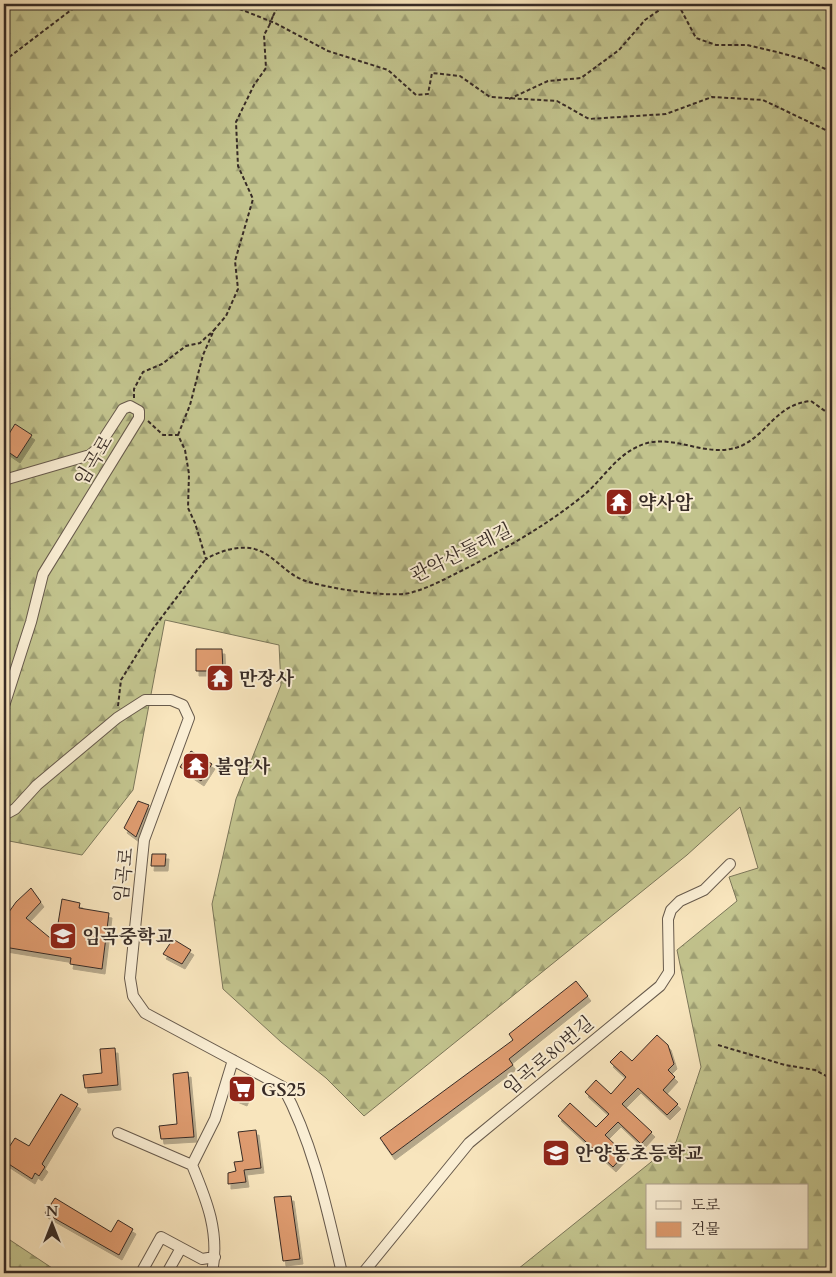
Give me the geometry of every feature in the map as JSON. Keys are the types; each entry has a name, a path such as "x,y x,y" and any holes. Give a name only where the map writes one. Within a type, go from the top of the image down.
{"street":[{"name":"임곡로","path":"4,480 90,454 96,449 123,409 130,406 138,413 43,574 31,622 4,706"},
{"name":"임곡로","path":"4,816 15,809 37,785 117,718 145,700 171,700 183,705 189,718 144,840 130,978 133,996 145,1013 282,1087 295,1110 316,1168 342,1273"},
{"name":"임곡로80번길","path":"363,1273 469,1143 660,986 669,972 668,918 671,910 680,901 704,890 730,864"},
{"path":"192,1165 215,1119 233,1060"},
{"path":"118,1133 192,1165 211,1214 215,1235 215,1258 212,1273"},
{"path":"141,1273 161,1237 202,1259 215,1258"},
{"path":"167,1273 181,1248"}],"path":[{"path":"4,62 79,4"},
{"path":"227,4 275,23 328,51 388,70 416,95 428,94 432,72 460,76 490,97 507,100 557,101 589,119 666,114 712,97 763,100 832,133"},
{"path":"178,435 163,434 138,413 134,388 143,372 162,364 186,346 200,343 214,330 226,316 238,290 235,262 253,199 238,166 236,122 254,85 266,68 264,35 279,4"},
{"path":"507,100 548,81 581,78 619,50 645,20 668,4"},
{"path":"678,4 696,38 716,45 747,45 777,52 806,60 832,72"},
{"path":"117,718 121,680 152,630 206,559 195,523 188,508 189,474 186,450 178,435 190,405 203,355 214,330"},
{"name":"관악산둘레길","path":"206,559 219,552 238,547 254,549 266,554 281,568 311,582 349,590 394,596 411,593 477,564 543,525 586,494 627,452 637,446 651,441 666,441 710,451 726,450 743,445 776,415 804,402 811,401 832,416"},
{"path":"718,1044 785,1065 815,1070 832,1079"}],"green space":[{"path":"4,4 832,4 832,1273 513,1273 676,1142 701,1067 677,950 737,901 729,877 758,868 740,807 687,855 364,1116 326,1078 281,1042 223,989 212,904 236,799 281,685 279,645 165,620 133,790 82,855 4,840"},
{"path":"4,1236 52,1268 54,1273 4,1273"}],"building":[{"path":"15,424 32,435 17,458 4,449 4,442"},
{"name":"약사암","path":"618,490 630,497 620,514 609,507"},
{"name":"만장사","path":"196,649 222,649 223,671 196,671"},
{"name":"불암사","path":"191,751 212,764 201,781 180,767"},
{"path":"138,801 149,805 136,837 124,828"},
{"path":"152,854 166,854 165,866 151,866"},
{"name":"임곡중학교","path":"31,888 41,902 26,918 55,942 62,899 80,903 79,908 109,913 102,969 70,964 71,958 4,947 4,919 16,902"},
{"path":"173,939 191,950 182,964 163,954"},
{"path":"576,981 588,996 509,1059 513,1065 392,1155 380,1138 513,1040 509,1034"},
{"path":"657,1035 668,1045 674,1064 668,1070 675,1077 663,1090 678,1104 667,1115 638,1088 622,1104 652,1132 641,1144 618,1122 605,1135 625,1154 613,1167 558,1116 570,1103 596,1127 609,1114 585,1092 596,1080 611,1094 626,1077 610,1062 621,1051 632,1061"},
{"path":"115,1048 118,1085 85,1088 83,1075 102,1073 100,1049"},
{"path":"188,1072 194,1137 161,1139 159,1126 177,1124 173,1074"},
{"name":"GS25","path":"239,1077 252,1082 244,1101 232,1096"},
{"path":"61,1094 78,1104 42,1164 45,1167 39,1176 35,1173 32,1179 4,1161 4,1155 15,1138 29,1146"},
{"path":"256,1130 261,1168 244,1170 246,1182 228,1184 228,1173 236,1171 234,1162 243,1161 238,1132"},
{"path":"291,1196 300,1259 283,1261 274,1197"},
{"path":"55,1198 111,1232 118,1220 133,1229 119,1255 45,1213"}],"place":[{"name":"약사암","path":"619,502"},
{"name":"만장사","path":"220,678"},
{"name":"불암사","path":"196,766"},
{"name":"임곡중학교","path":"63,936"},
{"name":"GS25","path":"242,1089"},
{"name":"안양동초등학교","path":"556,1153"}]}
